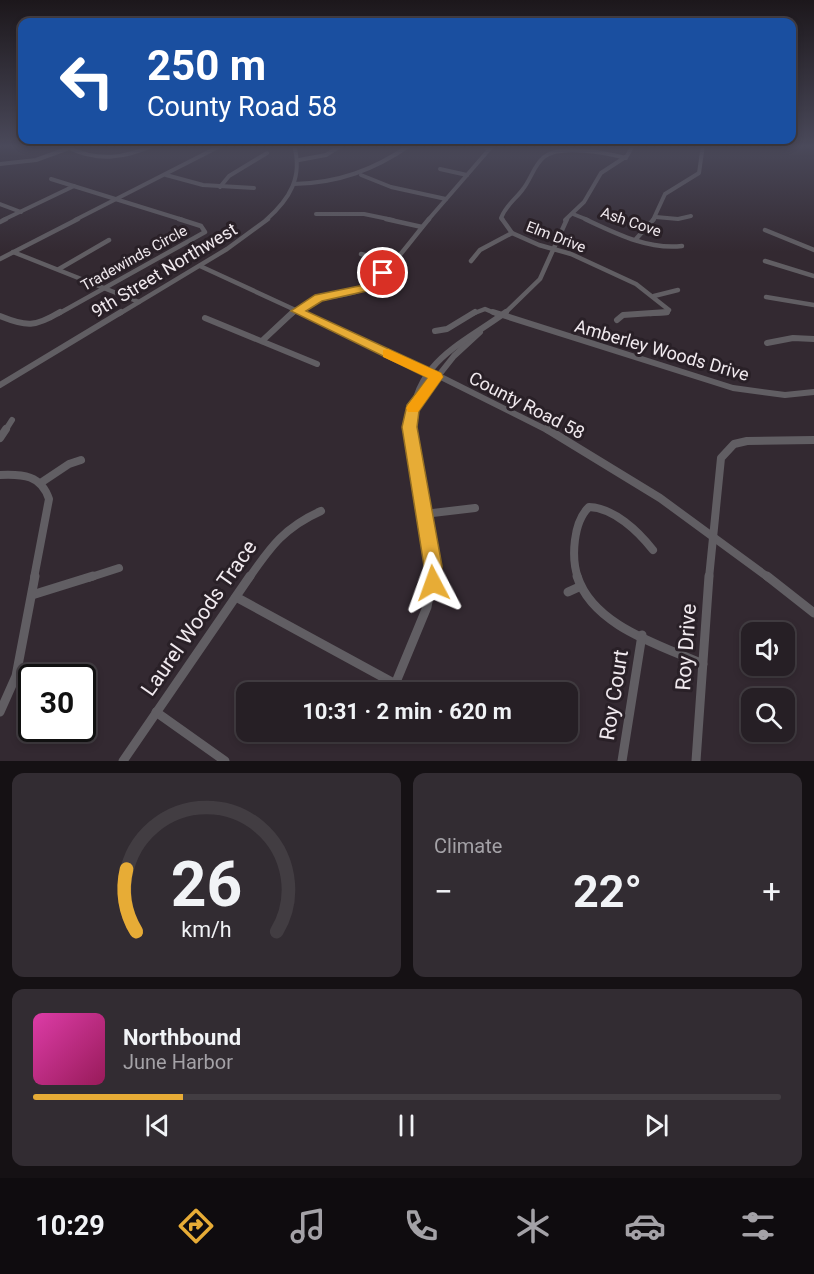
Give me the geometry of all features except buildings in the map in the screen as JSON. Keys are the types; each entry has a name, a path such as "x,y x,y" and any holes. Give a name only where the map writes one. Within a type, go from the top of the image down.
{"street":[{"name":"Tradewinds Circle","path":"0,316 20,325 33,325 201,235 206,229 56,181"},
{"path":"0,259 155,181"},
{"path":"186,181 198,184 254,188"},
{"path":"220,186 225,181"},
{"name":"9th Street Northwest","path":"0,385 200,266 264,222 282,203 295,181"},
{"path":"294,184 336,181"},
{"path":"376,181 391,187 446,199"},
{"path":"262,341 297,311 319,298 367,288 462,181"},
{"name":"Elm Drive","path":"528,181 506,206 501,220 512,233 633,282 654,296"},
{"path":"236,597 396,682 427,607 433,583 433,566 411,445 412,401 427,372 452,347 504,316 536,285 555,250 561,227 583,204 596,181"},
{"path":"636,239 656,217 665,194 687,181"},
{"path":"0,222 74,186"},
{"path":"0,204 21,212"},
{"path":"316,214 364,214 422,227"},
{"name":"Ash Cove","path":"573,214 636,239 666,246 682,246"},
{"path":"656,217 678,219 691,216"},
{"path":"206,229 214,228"},
{"path":"765,230 814,250"},
{"path":"471,261 480,250 512,233"},
{"path":"59,269 110,240"},
{"path":"13,252 140,302"},
{"path":"361,254 392,262"},
{"path":"765,261 814,276"},
{"name":"County Road 58","path":"200,266 520,416 584,450 714,535 814,613"},
{"path":"617,320 623,315 669,312 654,296 678,290"},
{"path":"766,297 814,305"},
{"name":"Amberley Woods Drive","path":"435,332 447,329 477,311 485,309 733,388 785,395 814,392"},
{"path":"205,318 317,364"},
{"path":"412,409 437,377 480,332"},
{"path":"767,343 789,338 814,339"},
{"path":"0,438 12,420"},
{"name":"Roy Drive","path":"696,761 708,571 714,535 721,458 724,452 734,444 747,441 814,440"},
{"path":"42,482 69,464 81,460"},
{"path":"0,475 28,475 42,482 48,493 49,506 16,676 0,712"},
{"path":"653,550 641,535 604,510 589,507 582,516 573,552 573,571 579,587 595,608 642,635 703,664"},
{"path":"424,514 475,508"},
{"name":"Laurel Woods Trace","path":"123,761 275,540 296,522 321,511"},
{"path":"32,595 119,568"},
{"path":"568,592 579,587"},
{"name":"Roy Court","path":"622,761 642,635"},
{"path":"156,712 225,761"}],"slow traffic":[{"path":"388,354 437,377 413,408"}],"route":[{"path":"383,273 367,288 357,292 319,298 297,311 437,377 412,409 410,427 411,445 433,566 433,583"}]}
